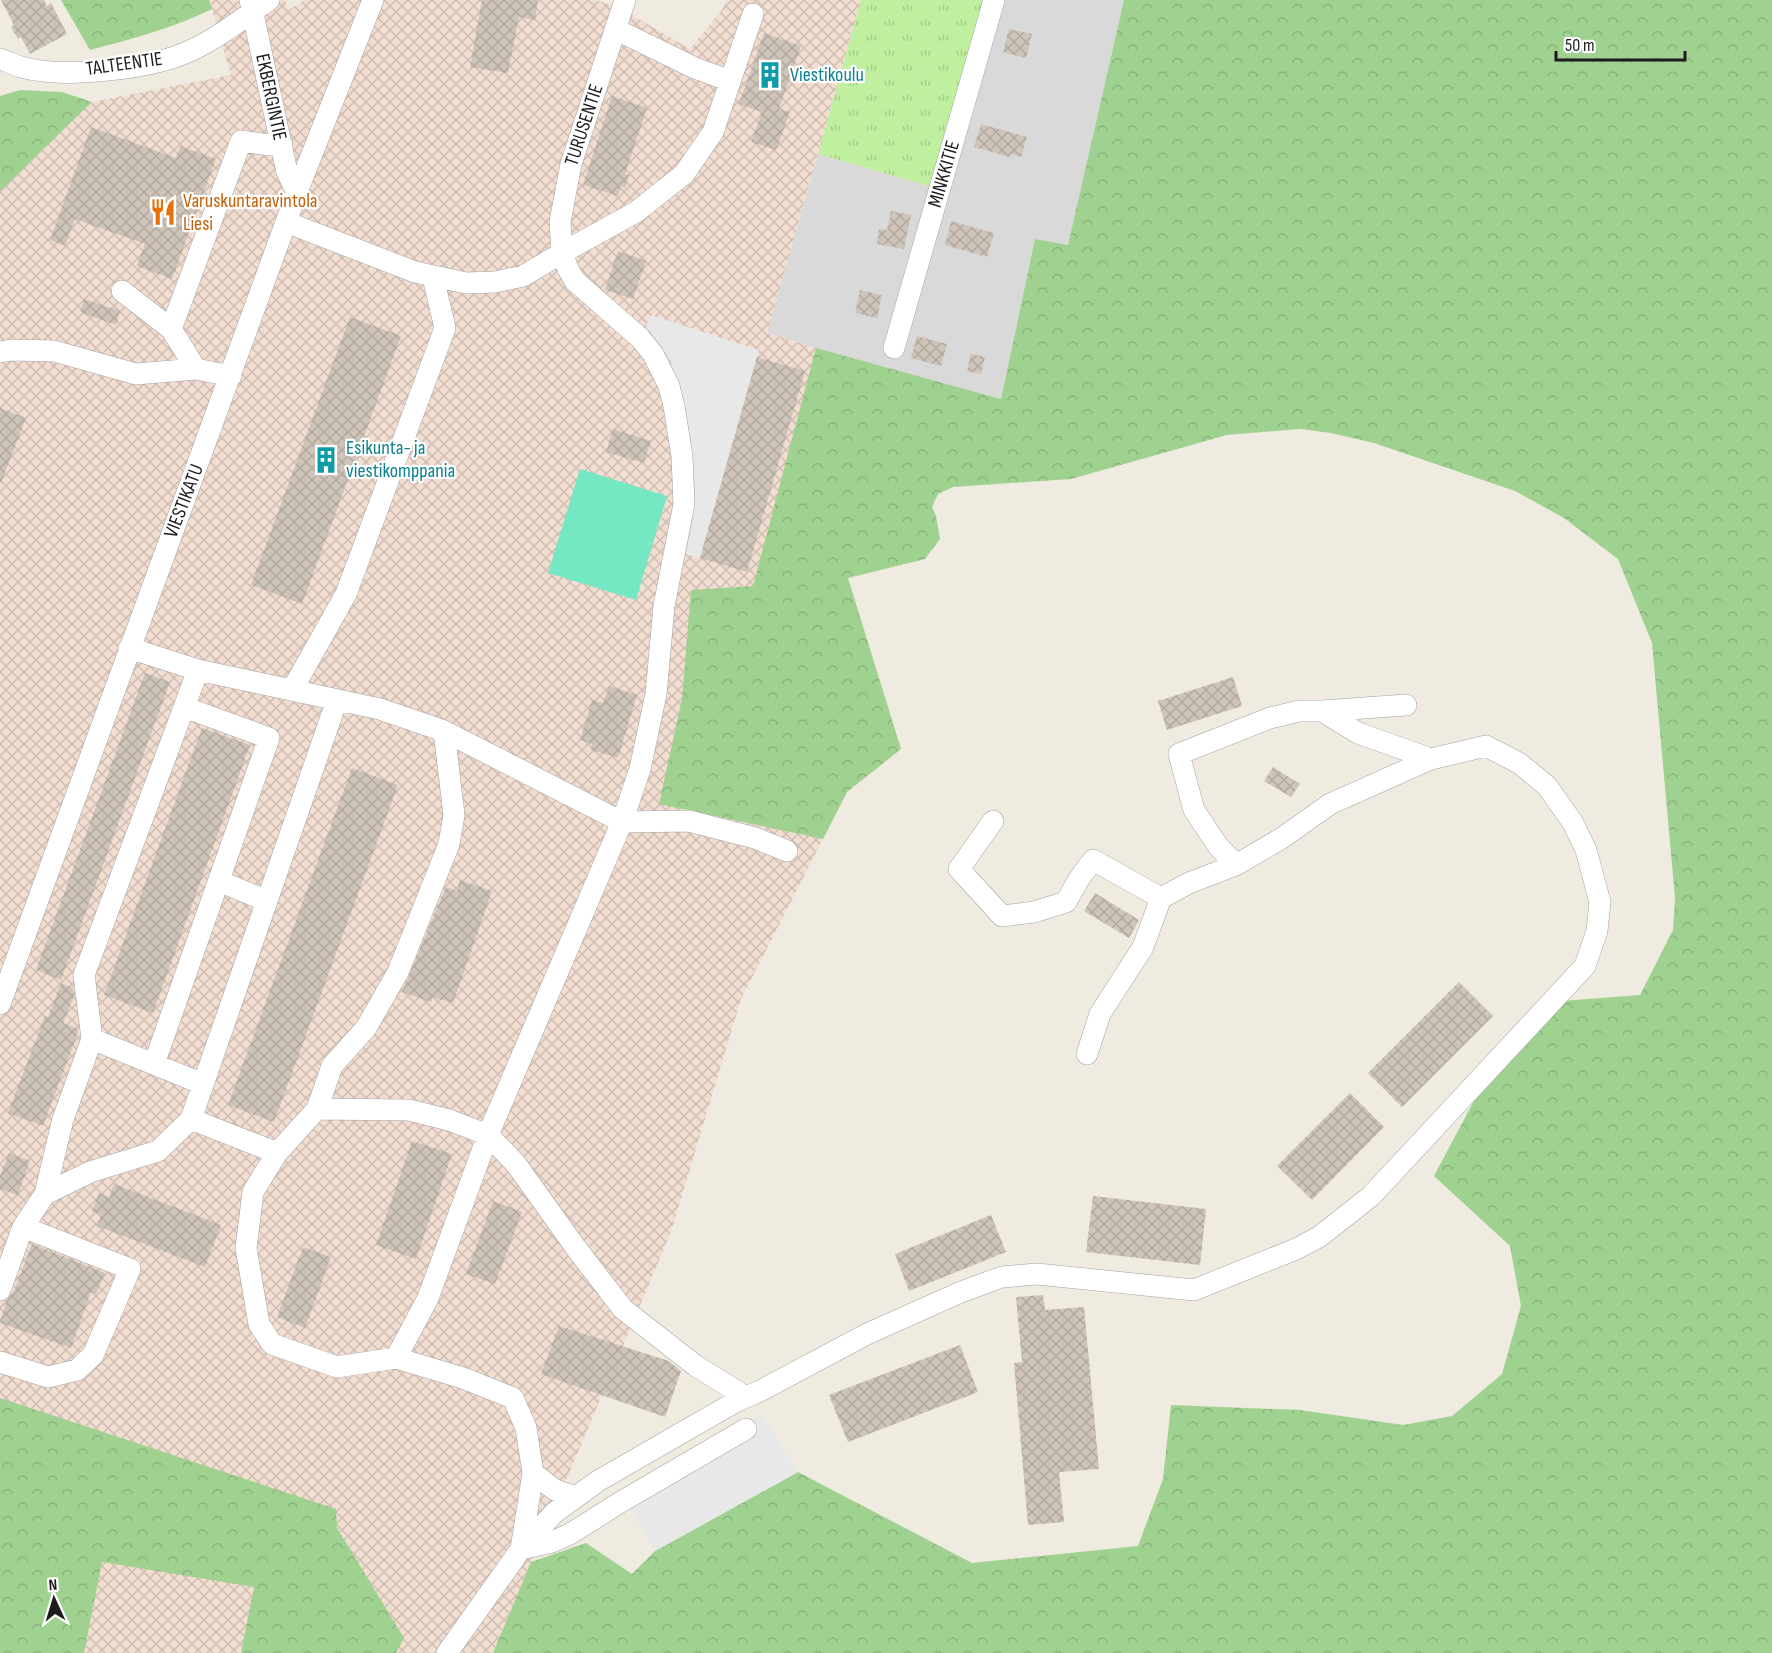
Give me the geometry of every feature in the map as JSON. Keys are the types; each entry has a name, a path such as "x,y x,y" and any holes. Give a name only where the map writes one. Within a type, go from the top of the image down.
{"street":[{"name":"VIESTIKATU","path":"0,1004 297,192 373,0"},
{"name":"TURUSENTIE","path":"562,254 560,222 566,184 625,0"},
{"name":"MINKKITIE","path":"894,348 994,0"},
{"name":"EKBERGINTIE","path":"257,4 287,172 297,192"},
{"name":"TALTEENTIE","path":"0,58 22,67 53,71 105,70 159,63 219,35 257,4"},
{"path":"286,222 433,277 479,283 509,280 537,269 636,212 684,174 713,132 753,14"},
{"path":"615,29 695,68 730,81"},
{"path":"171,328 241,141 270,145 282,144"},
{"path":"396,1358 428,1298 488,1135 622,822 640,769 656,694 664,606 684,504 682,456 674,406 661,368 640,338 575,281 562,254"},
{"path":"292,690 346,594 445,328 433,277"},
{"path":"122,291 171,328 196,369"},
{"path":"0,352 54,351 136,374 196,369 231,376"},
{"path":"129,648 198,670 373,706 444,731 622,822 689,822 755,837 787,851"},
{"path":"0,1290 22,1227 45,1194 63,1119 92,1039 84,975 198,670"},
{"path":"45,1194 90,1172 158,1151 191,1119 337,700"},
{"path":"1236,865 1218,846 1194,810 1179,754 1270,718 1299,711 1406,705"},
{"path":"154,1064 270,738 184,707"},
{"path":"1322,711 1358,733 1431,759"},
{"path":"444,731 454,815 449,844 398,972 366,1028 332,1066 317,1108 277,1153 253,1192 246,1248 259,1324 272,1344 337,1366 396,1358 463,1378 513,1398 526,1428 533,1473 520,1549"},
{"path":"447,1653 520,1549 554,1513 598,1481 753,1394 867,1334 961,1292 1002,1277 1037,1274 1194,1290 1296,1250 1319,1237 1371,1196 1585,966 1597,931 1600,902 1586,850 1573,823 1547,786 1519,763 1486,746 1431,759 1330,804 1282,838 1236,865 1189,883 1161,898 1143,947 1100,1014 1087,1054"},
{"path":"993,821 959,869 1002,916 1034,912 1066,902 1079,879 1094,860 1161,898"},
{"path":"219,881 267,901"},
{"path":"92,1039 203,1084"},
{"path":"317,1108 409,1110 449,1120 488,1135 516,1164 623,1310 696,1366 753,1394"},
{"path":"191,1119 277,1153"},
{"path":"0,1362 48,1377 77,1370 93,1354 130,1269 22,1227"},
{"path":"520,1549 552,1542 570,1534 746,1429"},
{"path":"533,1473 555,1490 576,1497"}],"shaded area":[{"path":"209,0 285,0 289,10 304,0 597,0 622,9 690,49 722,10 727,0 861,0 767,333 842,356 847,578 901,749 847,792 741,999 671,1232 493,1653 0,1653 0,191 92,102 231,75"},
{"path":"987,0 1124,0 1068,246 1035,239 1001,399 767,333 818,154 932,187"},
{"path":"651,315 759,350 700,558 686,554 695,487 691,441 683,398 671,361 646,326"},
{"path":"762,1414 798,1472 655,1551 622,1496"}],"green space":[{"path":"61,0 209,0 212,9 167,27 90,50"},
{"path":"861,0 987,0 932,187 818,154"},
{"path":"1124,0 1772,0 1772,1653 493,1653 531,1562 586,1543 632,1574 655,1551 798,1472 972,1563 1138,1546 1163,1479 1171,1405 1300,1410 1403,1425 1452,1416 1502,1374 1521,1306 1510,1246 1434,1176 1475,1099 1562,1001 1640,995 1673,930 1675,898 1652,643 1618,559 1564,518 1515,491 1374,443 1331,433 1300,429 1227,435 1071,479 953,487 938,494 932,507 940,539 925,559 848,578 901,749 847,792 823,839 659,804 682,699 691,590 753,586 816,348 1001,399 1035,239 1068,245"},
{"path":"20,90 62,92 92,102 0,191 0,96"},
{"path":"580,469 667,496 636,600 548,573"},
{"path":"0,1398 336,1509 337,1528 404,1638 396,1653 241,1653 254,1587 102,1562 84,1653 0,1653"}],"building":[{"path":"1,0 44,0 47,6 51,3 67,34 30,54 21,37 18,39 11,27 14,25"},
{"path":"482,0 538,0 535,20 519,17 508,73 470,67"},
{"path":"1009,29 1032,34 1026,58 1003,52"},
{"name":"Viestikoulu","path":"764,33 801,46 779,109 790,112 776,150 751,142 762,112 739,104"},
{"path":"612,96 647,108 625,174 629,175 625,188 621,186 618,196 583,185"},
{"path":"981,124 1027,137 1021,157 1011,154 1010,157 974,147"},
{"path":"91,127 176,158 180,146 216,159 172,279 137,266 145,244 75,219 65,246 50,240"},
{"path":"891,211 911,215 904,249 877,244 879,229 887,230"},
{"path":"951,221 994,233 987,257 945,245"},
{"path":"618,251 646,261 633,299 605,290"},
{"path":"860,290 882,295 877,318 855,313"},
{"path":"84,299 120,311 116,325 80,312"},
{"name":"Esikunta- ja viestikomppania","path":"350,317 401,336 302,604 251,585"},
{"path":"917,336 947,344 941,366 911,358"},
{"path":"971,354 985,357 981,374 967,371"},
{"path":"757,357 805,371 747,572 700,558"},
{"path":"0,408 26,418 1,483 0,482"},
{"path":"613,429 651,441 644,463 606,452"},
{"path":"145,673 170,682 61,980 36,970"},
{"path":"1233,677 1242,706 1167,730 1158,701"},
{"path":"609,686 637,695 618,758 591,750 592,744 580,740 592,700 603,703"},
{"path":"202,728 250,745 153,1013 104,995"},
{"path":"1273,767 1300,784 1291,797 1264,781"},
{"path":"352,768 398,785 274,1122 228,1105"},
{"path":"460,880 492,891 453,1003 433,997 431,1002 402,992 446,887 457,891"},
{"path":"1095,893 1139,920 1129,938 1084,911"},
{"path":"1459,982 1493,1016 1402,1107 1368,1073"},
{"path":"61,983 73,988 74,996 63,1023 78,1029 78,1032 43,1126 8,1113 45,1016 48,1017"},
{"path":"1350,1093 1384,1127 1312,1200 1277,1166"},
{"path":"412,1141 452,1154 416,1259 376,1245"},
{"path":"9,1153 30,1161 18,1195 0,1189 0,1176"},
{"path":"114,1184 221,1225 205,1267 97,1226 101,1215 92,1211 99,1193 109,1197"},
{"path":"1093,1196 1206,1209 1200,1265 1086,1252"},
{"path":"493,1201 522,1212 495,1284 466,1274"},
{"path":"991,1215 1006,1252 909,1291 895,1254"},
{"path":"32,1244 105,1273 96,1294 91,1292 71,1348 0,1323 7,1300 15,1289"},
{"path":"303,1247 331,1257 305,1328 277,1317"},
{"path":"1043,1295 1045,1310 1084,1307 1099,1469 1059,1472 1064,1522 1028,1525 1014,1363 1022,1362 1016,1297"},
{"path":"559,1326 669,1361 681,1371 665,1417 541,1374"},
{"path":"960,1345 978,1392 848,1442 829,1395"}],"place":[{"name":"Viestikoulu","path":"770,75"},
{"name":"Varuskuntaravintola Liesi","path":"163,212"},
{"name":"Esikunta- ja viestikomppania","path":"326,460"}]}
